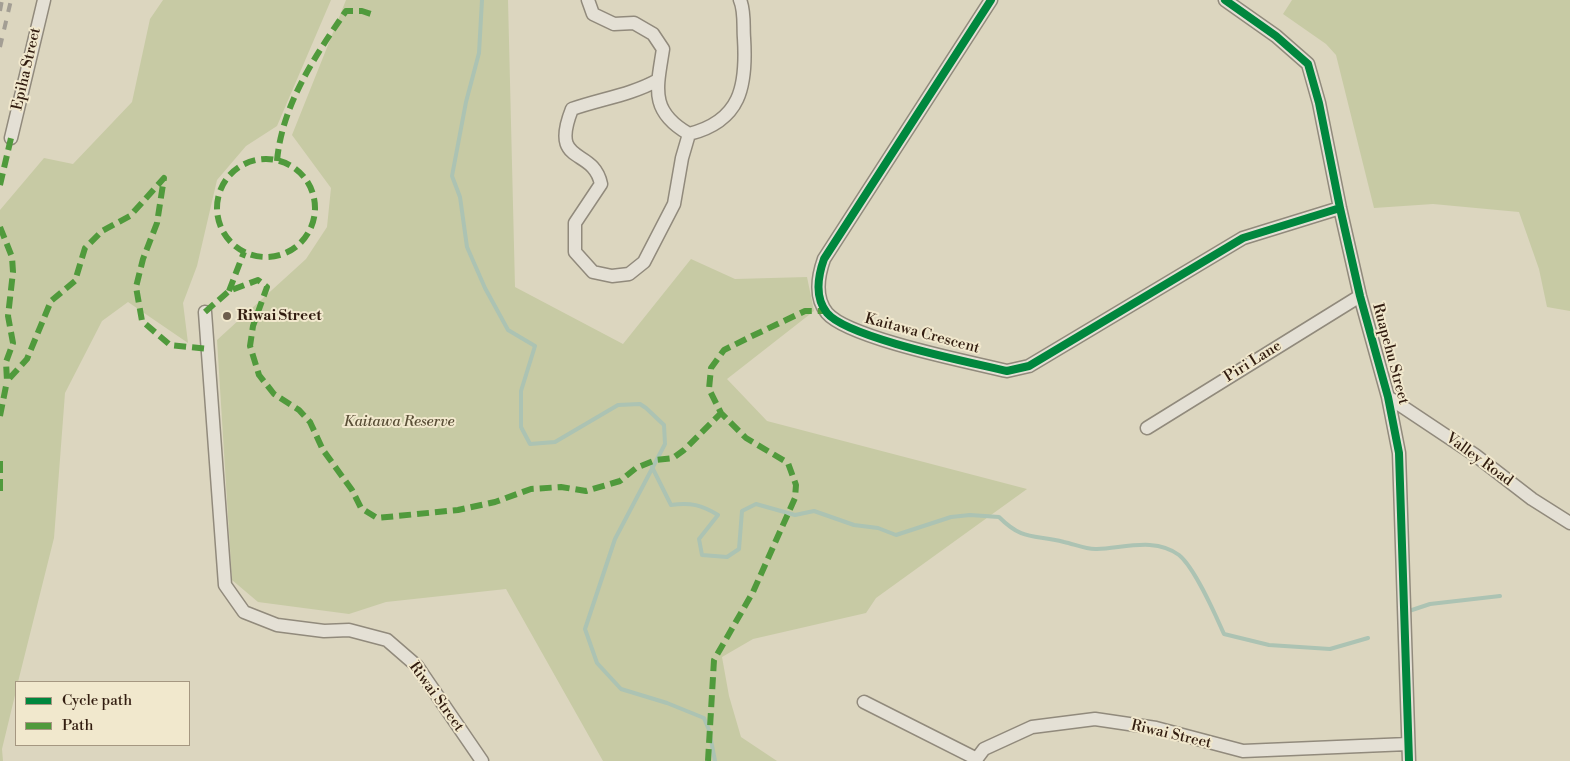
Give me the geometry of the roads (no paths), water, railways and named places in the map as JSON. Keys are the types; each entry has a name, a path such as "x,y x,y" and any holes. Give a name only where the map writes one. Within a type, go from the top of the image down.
{"street":[{"name":"Epiha Street","path":"11,138 44,0"},
{"path":"588,0 593,14 614,24 634,23 653,34 663,49 658,80 659,100 664,116 689,134"},
{"path":"689,134 718,123 733,108 743,87 745,56 740,0"},
{"name":"Kaitawa Crescent","path":"991,0 824,259 817,282 825,311 836,322 866,335 1006,371 1029,366 1243,238 1340,208"},
{"name":"Ruapehu Street","path":"1225,0 1276,36 1308,64 1320,103 1340,208 1360,296 1388,397 1399,453 1409,761"},
{"path":"658,80 630,93 611,96 572,109 564,130 566,144 576,156 591,165 600,177 602,184 575,223 575,252 593,272 612,276 629,274 644,262 674,204 682,158 689,134"},
{"name":"Piri Lane","path":"1147,428 1360,296"},
{"name":"Riwai Street","path":"205,312 225,586 244,612 277,625 324,631 349,630 387,640 417,666 482,761"},
{"name":"Valley Road","path":"1388,397 1475,454 1532,499 1570,523"},
{"path":"864,702 976,760"},
{"name":"Riwai Street","path":"976,760 984,749 1032,726 1095,719 1156,728 1243,751 1408,744"}],"waterway":[{"path":"482,0 479,53 466,102 452,176 460,197 467,247 485,288 508,330 535,346 521,391 521,427 530,444 555,442 618,405 640,404 664,425 665,444 615,539 585,629 597,663 621,689 667,703 704,718 709,730 715,761"},
{"path":"652,467 671,505 696,505 718,515 699,539 702,555 727,557 739,549 742,511 756,504 795,515 814,511 854,525 878,528 896,535 951,517 970,515 999,517 1023,534 1089,549 1150,545 1170,550 1179,555 1192,570 1224,634 1269,645 1330,649 1368,638"},
{"path":"1409,611 1430,604 1500,596"}],"railway":[{"path":"0,11 2,0"},
{"path":"0,47 11,0"}],"place":[{"name":"Riwai Street","path":"227,316"}],"park label":[{"name":"Kaitawa Reserve","path":"399,422"}]}
